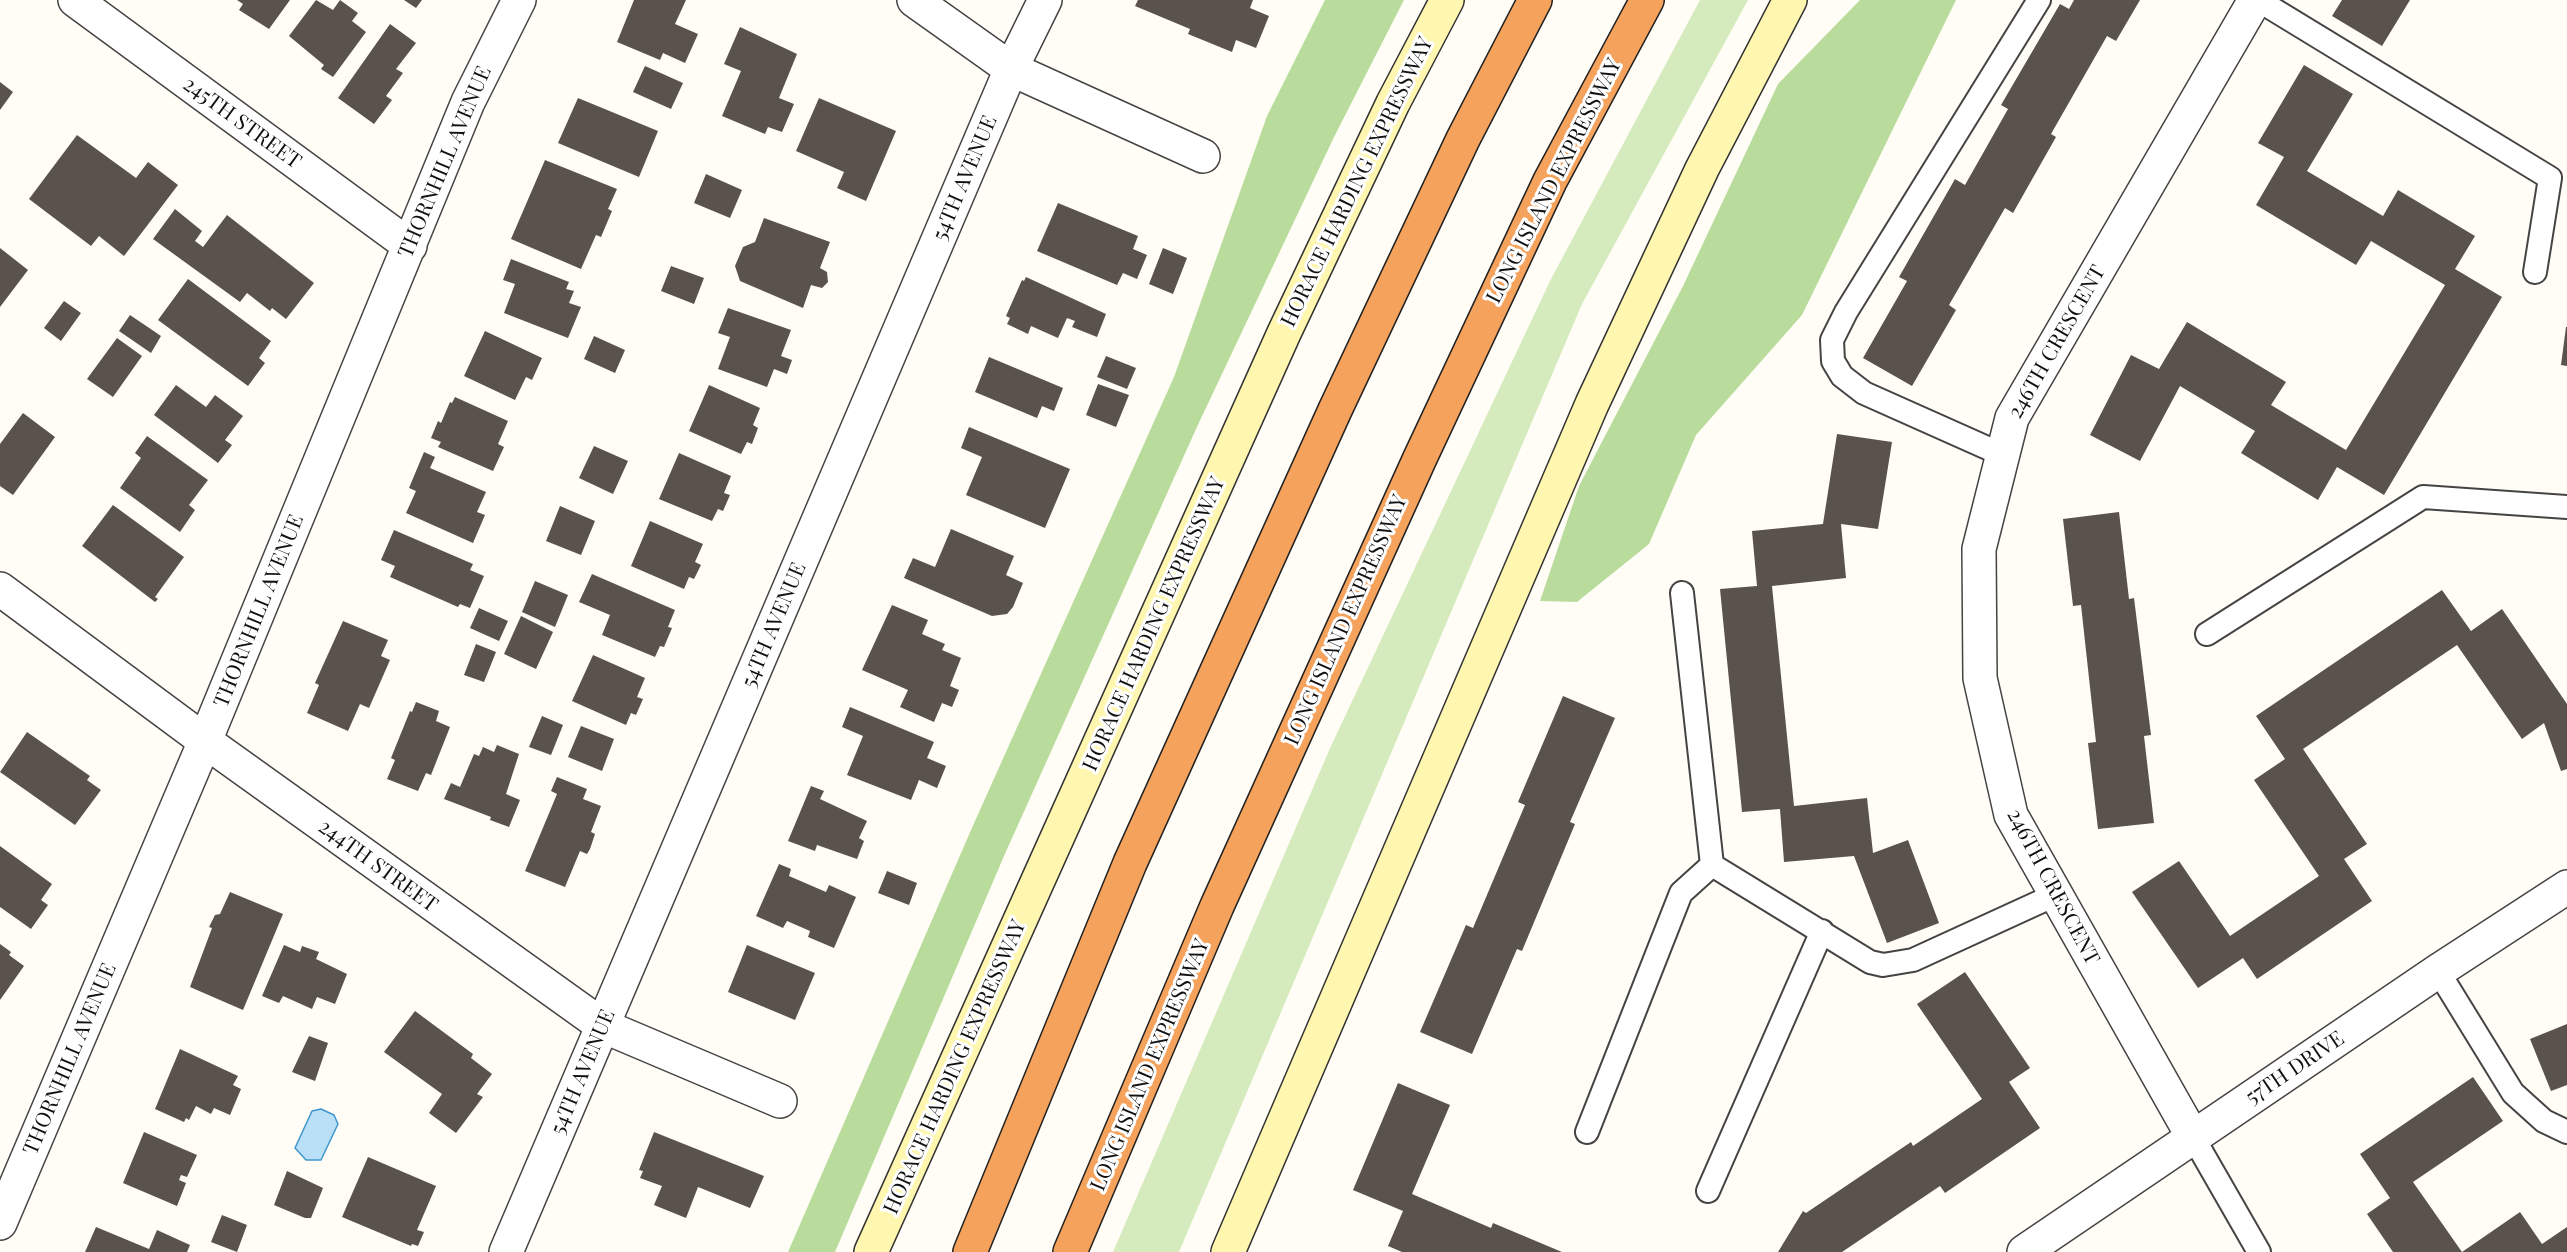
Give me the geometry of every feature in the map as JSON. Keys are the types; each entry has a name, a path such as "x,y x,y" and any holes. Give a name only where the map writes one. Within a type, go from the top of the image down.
{"highway":[{"path":"970,1252 1130,863 1301,485 1463,139 1535,0"},
{"name":"LONG ISLAND EXPRESSWAY","path":"1070,1252 1217,906 1420,458 1550,181 1647,0"}],"main road":[{"name":"HORACE HARDING EXPRESSWAY","path":"871,1252 1289,322 1393,103 1447,0"},
{"path":"1228,1252 1592,404 1702,170 1790,0"}],"street":[{"name":"245TH STREET","path":"75,0 410,246"},
{"name":"THORNHILL AVENUE","path":"0,1223 205,741 468,102 519,0"},
{"path":"914,0 1011,69 1203,156"},
{"name":"54TH AVENUE","path":"506,1252 1011,69 1045,0"},
{"name":"246TH CRESCENT","path":"2193,1137 2011,815 1980,678 1979,549 2012,418 2257,0"},
{"name":"244TH STREET","path":"0,590 205,741 603,1026 780,1101"},
{"name":"57TH DRIVE","path":"2024,1252 2438,971 2567,887"}],"lane":[{"path":"2003,455 1864,393 1842,376 1833,361 1832,340 1846,312 2039,0"},
{"path":"2257,0 2550,178 2535,272"},
{"path":"2207,634 2422,497 2567,507"},
{"path":"1682,593 1712,865"},
{"path":"1712,865 1870,962 1883,965 1914,960 2055,895"},
{"path":"1587,1132 1681,893 1712,865"},
{"path":"1708,1191 1822,931"},
{"path":"2438,971 2513,1093 2544,1121 2567,1132"},
{"path":"2193,1137 2259,1252"}],"green space":[{"path":"1325,0 1404,0 1334,137 1196,429 1004,856 835,1252 788,1252 971,830 1174,377 1267,116"},
{"path":"1700,0 1748,0 1582,304 1179,1252 1113,1252 1331,746 1550,281"},
{"path":"1860,0 1956,0 1802,315 1696,435 1649,544 1577,602 1540,601 1579,486 1683,286 1778,84"}],"water":[{"path":"321,1109 334,1115 338,1124 321,1160 306,1160 295,1148 312,1111"}],"building":[{"path":"237,0 290,0 269,29 239,10 243,4"},
{"path":"316,0 333,10 340,0 358,13 352,21 366,32 333,77 321,69 324,65 289,36"},
{"path":"404,0 422,0 416,8"},
{"path":"634,0 686,0 675,24 698,34 685,63 663,53 660,60 617,42"},
{"path":"1138,0 1253,0 1250,8 1269,16 1256,48 1236,40 1232,52 1188,34 1190,29 1135,6"},
{"path":"2074,0 2140,0 2116,41 2107,36 2051,134 2056,137 2013,213 2005,208 1949,305 1956,310 1912,386 1863,358 1907,281 1899,277 1955,179 1965,185 2008,109 2001,105 2060,4 2069,9"},
{"path":"2342,0 2410,0 2382,46 2332,16"},
{"path":"390,24 416,43 396,69 403,73 386,96 392,100 374,124 338,98"},
{"path":"740,27 797,54 779,98 794,104 782,132 768,127 765,134 722,116 741,71 724,64"},
{"path":"2304,65 2353,94 2307,171 2383,216 2398,190 2475,236 2455,269 2502,297 2384,495 2337,467 2318,500 2241,453 2255,431 2180,386 2140,461 2090,435 2131,355 2159,369 2187,322 2286,382 2271,405 2346,450 2445,285 2371,241 2356,265 2256,205 2284,157 2258,143"},
{"path":"645,66 683,83 671,109 633,92"},
{"path":"0,82 13,92 0,110"},
{"path":"578,98 658,131 639,177 558,143"},
{"path":"819,98 896,131 866,201 837,188 844,172 796,151"},
{"path":"77,135 136,178 148,162 178,185 124,256 99,236 91,246 29,199"},
{"path":"545,160 617,189 608,209 612,211 601,237 596,235 581,269 511,239"},
{"path":"706,174 742,190 730,218 694,203"},
{"path":"1058,203 1138,236 1133,249 1147,255 1137,279 1123,273 1117,285 1037,251"},
{"path":"175,209 202,231 195,241 203,247 227,215 314,283 286,319 272,308 270,311 247,293 240,302 153,239"},
{"path":"764,218 830,242 820,268 827,272 828,282 822,288 811,285 803,308 740,281 735,266 743,247 755,242"},
{"path":"0,248 28,270 0,307"},
{"path":"1163,248 1187,258 1173,294 1149,284"},
{"path":"511,259 569,282 566,289 574,291 569,303 581,307 568,338 504,313 515,284 503,280"},
{"path":"671,266 704,278 694,304 661,291"},
{"path":"1026,277 1106,314 1097,337 1072,327 1075,321 1067,318 1058,338 1031,326 1028,334 1007,324 1010,318 1006,316 1022,280 1024,281"},
{"path":"188,279 271,341 259,358 265,363 248,386 158,320"},
{"path":"64,301 81,313 61,341 44,328"},
{"path":"728,308 791,330 781,356 792,360 787,374 774,369 767,387 718,369 730,337 718,333"},
{"path":"130,315 161,336 151,353 119,331"},
{"path":"2567,327 2567,366 2561,365"},
{"path":"485,331 542,358 532,380 526,377 515,400 464,376"},
{"path":"594,336 625,350 615,373 584,359"},
{"path":"117,338 142,356 113,397 87,379"},
{"path":"1106,356 1136,368 1127,389 1097,377"},
{"path":"989,357 1063,388 1054,411 1042,406 1037,418 975,392"},
{"path":"1098,384 1129,395 1116,427 1086,415"},
{"path":"176,385 206,407 215,395 243,416 225,440 232,445 218,463 154,415"},
{"path":"709,385 760,408 753,425 758,428 752,444 747,442 741,454 689,431"},
{"path":"455,397 508,421 498,444 504,447 493,471 438,447 441,442 431,438 438,421 441,423 450,402 452,403"},
{"path":"23,413 55,437 13,495 0,486 0,444"},
{"path":"969,427 1070,469 1045,528 966,495 982,457 961,448"},
{"path":"1837,434 1892,442 1878,529 1841,524 1846,578 1772,586 1794,806 1867,798 1873,853 1908,840 1939,923 1887,943 1854,856 1784,862 1780,809 1742,812 1720,589 1757,586 1752,531 1823,524"},
{"path":"147,436 208,480 189,505 195,510 180,532 120,488 141,458 135,453"},
{"path":"594,446 628,461 613,494 579,478"},
{"path":"424,452 435,457 430,468 486,492 477,512 485,515 473,543 406,513 416,491 409,488"},
{"path":"679,453 731,476 724,493 730,495 723,511 718,509 712,521 659,499"},
{"path":"113,505 184,557 155,597 158,599 155,602 82,546"},
{"path":"560,506 595,521 581,555 546,541"},
{"path":"2119,512 2129,599 2134,598 2151,735 2144,736 2154,823 2098,829 2088,743 2096,742 2081,605 2073,606 2063,519"},
{"path":"650,521 703,544 695,562 701,565 694,579 689,577 684,589 631,566"},
{"path":"951,529 1014,556 1006,575 1023,583 1013,607 1007,614 992,616 904,578 913,558 935,567"},
{"path":"394,530 473,564 470,570 484,576 470,608 460,604 458,607 390,577 395,566 381,560"},
{"path":"592,574 675,610 668,627 672,628 664,647 660,646 655,657 602,635 610,615 579,602"},
{"path":"535,581 568,595 555,627 522,612"},
{"path":"2442,590 2471,631 2502,609 2567,704 2567,769 2561,771 2544,723 2522,739 2457,645 2303,749 2367,844 2344,859 2372,901 2257,979 2243,958 2198,988 2132,892 2179,861 2230,936 2319,876 2254,780 2285,759 2256,716"},
{"path":"892,605 928,620 922,634 945,644 942,650 961,658 950,686 959,690 952,707 942,703 934,722 900,707 908,690 862,670"},
{"path":"479,608 508,621 499,641 470,628"},
{"path":"521,616 553,632 536,669 504,654"},
{"path":"343,621 388,640 381,656 390,660 369,708 360,704 348,731 307,713 319,685 315,683"},
{"path":"476,644 496,652 484,682 464,675"},
{"path":"593,655 645,678 637,697 643,699 636,715 631,713 626,725 572,701"},
{"path":"1563,696 1615,718 1570,822 1575,824 1522,951 1517,949 1472,1054 1420,1032 1466,925 1473,928 1525,805 1518,802"},
{"path":"416,702 439,711 436,721 450,727 431,775 426,773 418,791 387,779 395,760 391,758 410,711 412,712"},
{"path":"850,707 934,742 927,758 946,766 937,788 919,780 911,800 847,775 863,736 842,727"},
{"path":"542,716 563,725 551,755 529,747"},
{"path":"581,726 614,739 602,771 568,757"},
{"path":"27,732 90,776 87,780 101,790 75,825 0,772"},
{"path":"497,745 519,754 506,794 520,800 509,827 490,820 491,817 444,799 451,783 460,787 474,754 479,756 483,747 494,752"},
{"path":"557,777 587,789 583,799 601,806 591,832 595,834 590,849 587,854 580,851 565,887 525,871 557,794 551,791"},
{"path":"811,786 824,791 820,799 867,821 859,838 864,841 857,859 817,845 815,851 788,841"},
{"path":"0,846 52,884 41,900 48,905 31,929 0,907"},
{"path":"779,864 791,869 789,876 826,892 829,885 856,897 834,948 808,937 810,931 787,921 783,928 756,916"},
{"path":"887,871 917,883 909,905 878,893"},
{"path":"230,892 283,914 243,1010 190,987 212,928 209,927 215,915 220,914"},
{"path":"0,944 11,952 9,955 24,966 0,1000"},
{"path":"284,945 300,952 302,946 319,952 316,959 347,974 335,1004 317,997 312,1009 283,996 279,1003 262,996"},
{"path":"747,945 815,973 795,1020 728,992"},
{"path":"1965,972 2030,1068 2009,1082 2040,1128 1945,1193 1940,1186 1842,1252 1778,1252 1803,1211 1806,1213 1911,1142 1913,1146 1982,1099 1917,1004"},
{"path":"415,1011 473,1054 471,1058 492,1074 477,1094 483,1097 456,1133 429,1113 442,1094 384,1052"},
{"path":"2567,1024 2567,1085 2551,1091 2530,1039"},
{"path":"309,1036 328,1043 315,1081 292,1072"},
{"path":"180,1049 238,1076 233,1085 241,1089 230,1115 214,1108 211,1114 196,1106 189,1120 186,1118 184,1122 155,1109"},
{"path":"2473,1077 2503,1121 2413,1182 2462,1252 2393,1252 2367,1214 2390,1198 2360,1154"},
{"path":"1398,1083 1450,1105 1412,1194 1491,1228 1493,1223 1562,1252 1402,1252 1388,1246 1403,1211 1353,1190"},
{"path":"144,1132 197,1155 187,1177 181,1175 179,1180 186,1183 177,1206 123,1183"},
{"path":"654,1132 764,1176 750,1208 698,1187 686,1218 654,1205 662,1186 640,1178 643,1171 639,1170"},
{"path":"368,1157 436,1186 417,1230 424,1232 418,1246 412,1244 411,1246 342,1217"},
{"path":"287,1171 323,1188 311,1218 305,1218 274,1205"},
{"path":"2520,1212 2542,1244 2567,1227 2567,1252 2462,1252"},
{"path":"222,1215 247,1225 237,1252 211,1242"},
{"path":"96,1227 149,1249 157,1230 190,1245 187,1252 85,1252"}]}
